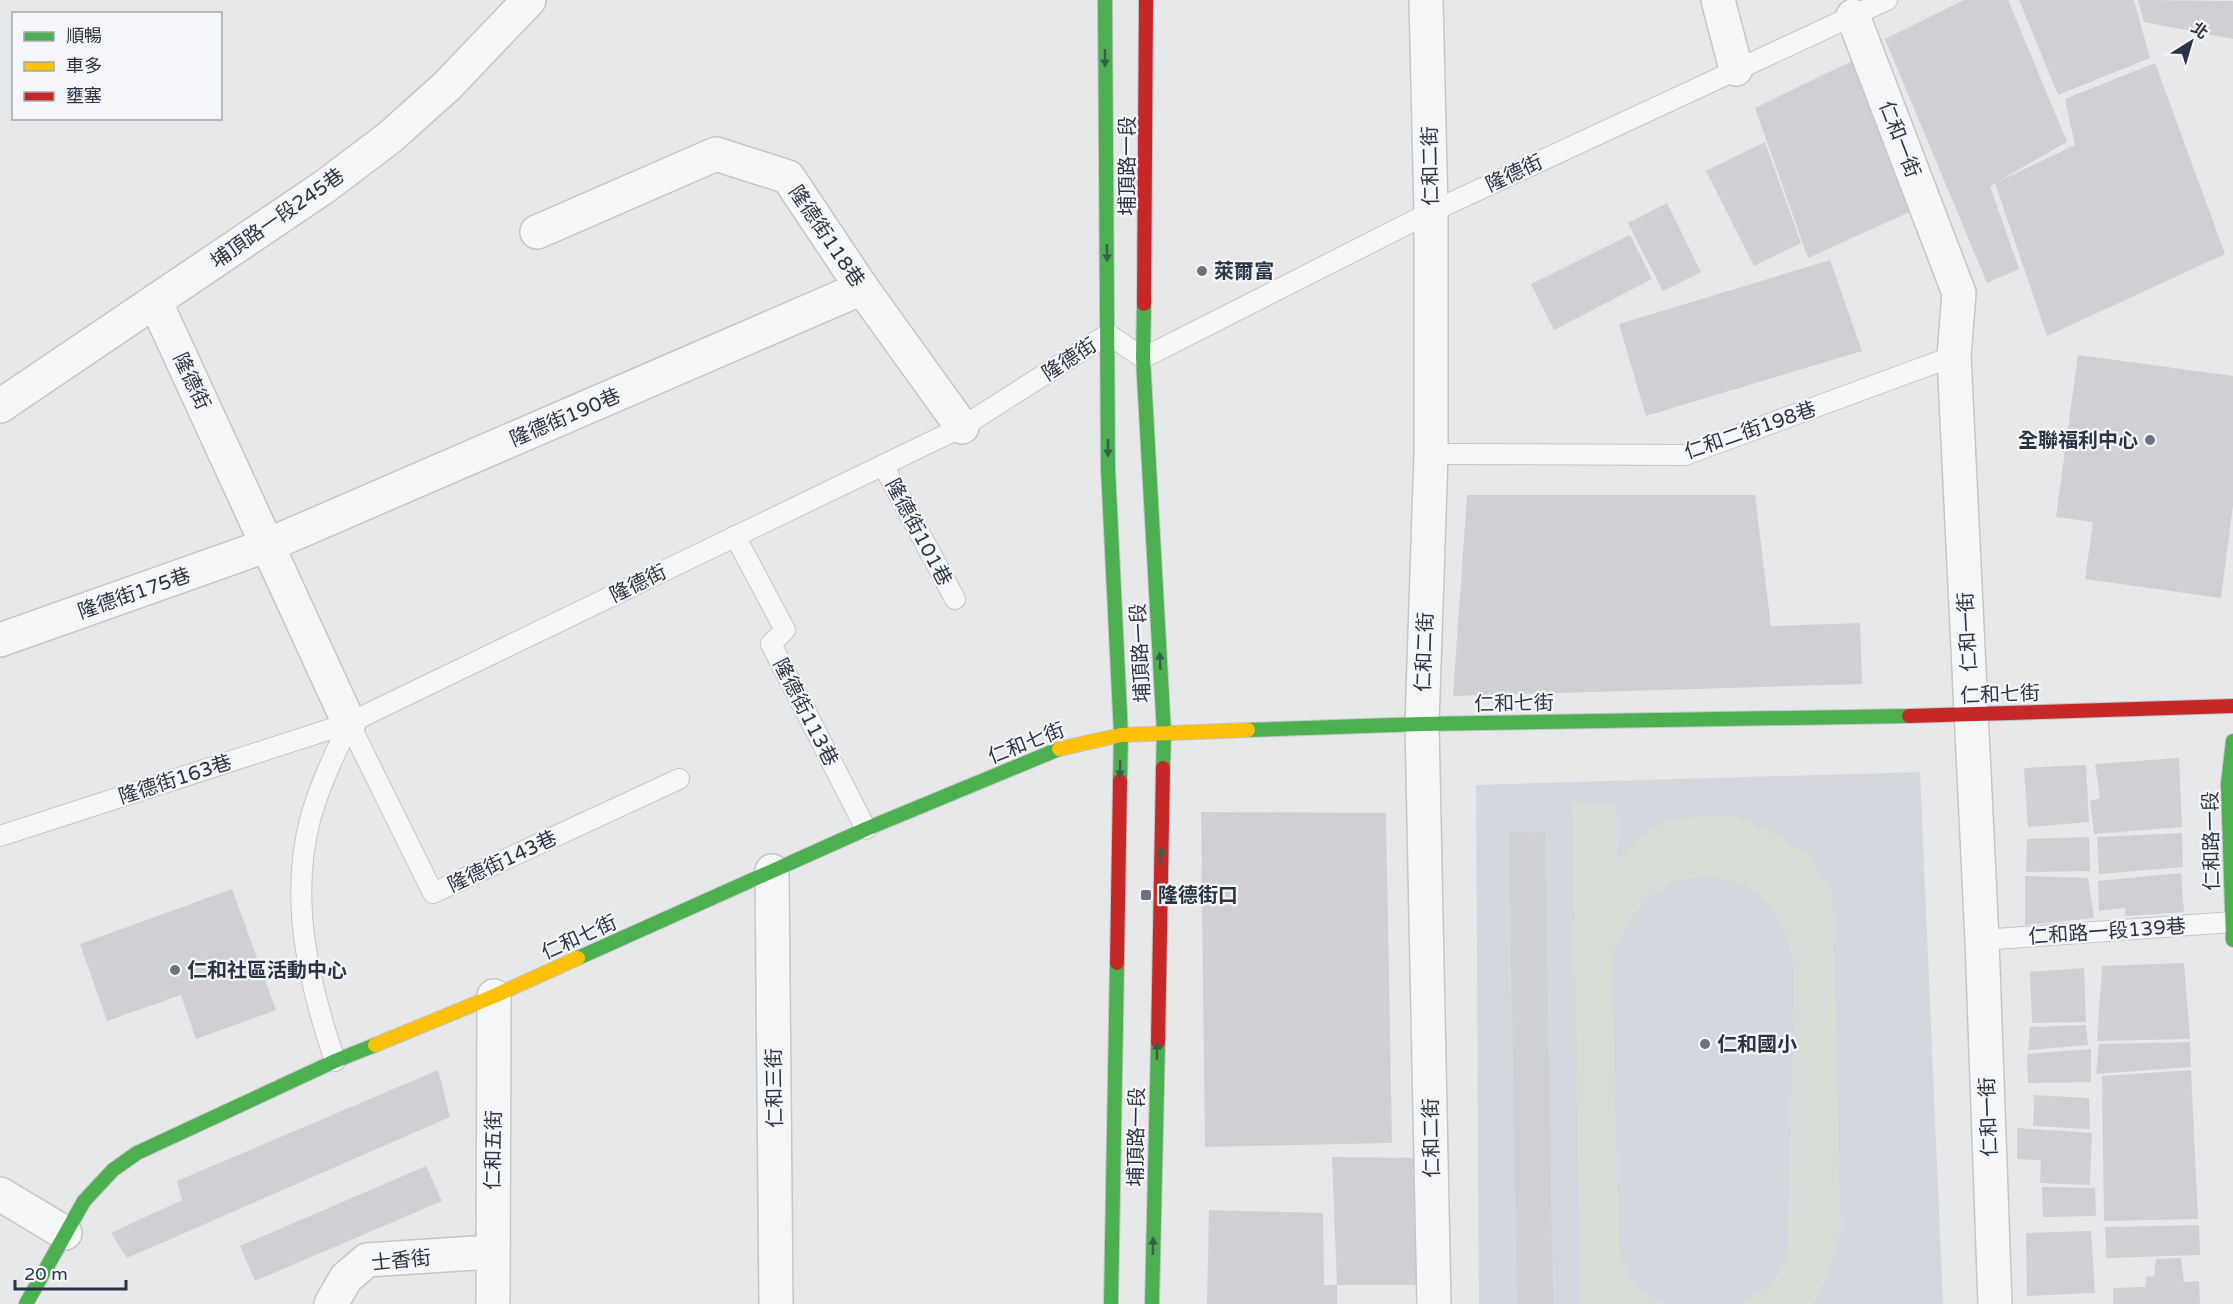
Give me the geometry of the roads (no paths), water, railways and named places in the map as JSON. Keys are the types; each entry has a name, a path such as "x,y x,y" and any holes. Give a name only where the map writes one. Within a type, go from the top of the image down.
{"street":[{"name":"埔頂路一段245巷","path":"0,406 324,188 389,138 447,86 529,0"},
{"name":"埔頂路一段","path":"1105,0 1108,468 1120,735 1111,1304"},
{"name":"埔頂路一段","path":"1146,0 1146,230 1143,358 1164,733 1152,1304"},
{"name":"仁和二街","path":"1426,0 1431,212 1431,454 1422,724 1434,1304"},
{"path":"1718,0 1736,69"},
{"name":"仁和一街","path":"1853,16 1959,293 1954,356 1982,940 1995,1304"},
{"name":"隆德街118巷","path":"537,232 716,154 788,177 862,288 962,427"},
{"name":"隆德街190巷","path":"268,545 862,288"},
{"name":"隆德街","path":"155,301 349,723"},
{"name":"隆德街175巷","path":"0,640 268,545"},
{"name":"仁和七街","path":"26,1304 84,1201 113,1170 137,1152 335,1061 494,996 866,829 1063,747 1120,735 1164,733 1422,724 1971,715 2233,706"},
{"name":"仁和路一段","path":"2233,741 2231,785 2233,940"},
{"name":"仁和三街","path":"772,871 776,1304"},
{"name":"仁和五街","path":"493,1304 491,1252 494,996"},
{"path":"0,1194 64,1233"},
{"name":"士香街","path":"332,1304 346,1278 367,1260 491,1252"}],"lane":[{"name":"隆德街","path":"349,723 962,427 1108,334 1143,358 1431,212 1887,0"},
{"name":"仁和二街198巷","path":"1431,454 1685,455 1954,356"},
{"name":"隆德街101巷","path":"883,465 955,599"},
{"name":"隆德街113巷","path":"735,536 785,630 771,644 866,829"},
{"name":"隆德街143巷","path":"349,723 433,893 679,779"},
{"name":"隆德街163巷","path":"0,836 349,723"},
{"path":"335,1061 317,1008 304,944 300,878 310,820 349,723"},
{"name":"仁和路一段139巷","path":"1982,940 2232,922"}],"place":[{"name":"萊爾富","path":"1202,271"},
{"name":"全聯福利中心","path":"2150,440"},
{"name":"隆德街口","path":"1146,895"},
{"name":"仁和社區活動中心","path":"175,970"},
{"name":"仁和國小","path":"1705,1044"}]}
